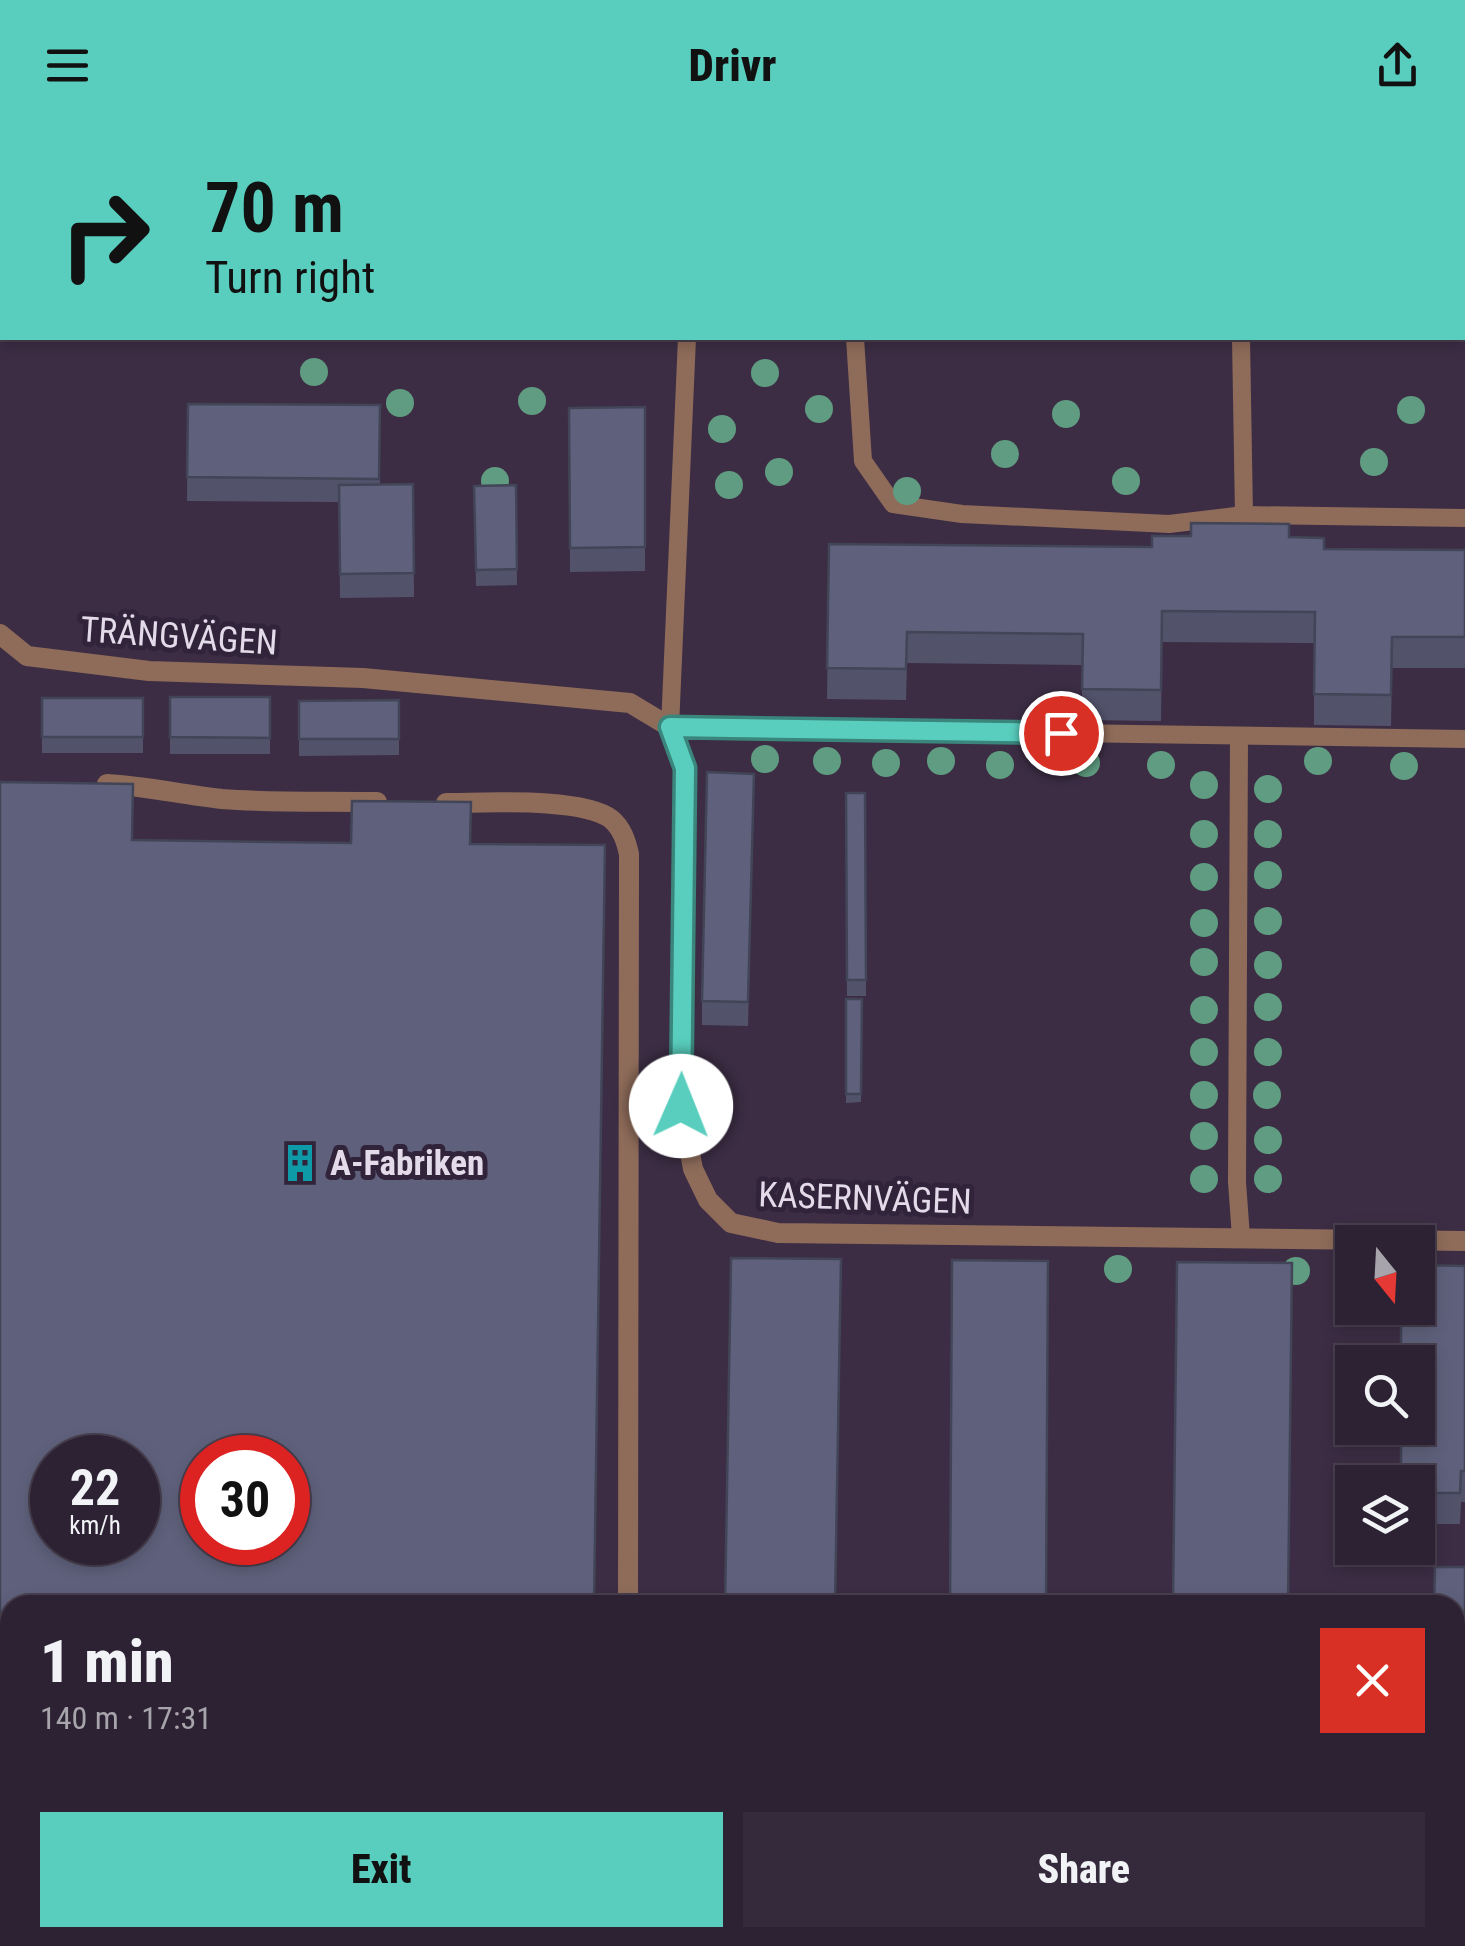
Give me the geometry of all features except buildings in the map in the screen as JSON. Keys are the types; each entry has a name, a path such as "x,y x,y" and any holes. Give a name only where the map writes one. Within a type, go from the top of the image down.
{"street":[{"name":"TRÄNGVÄGEN","path":"0,634 26,656 149,671 363,678 630,703 670,727"},
{"name":"KASERNVÄGEN","path":"670,727 685,768 681,1106 693,1168 708,1200 731,1224 778,1234 1465,1241"},
{"path":"91,784 152,787 174,794 227,800 574,806 599,812 615,822 629,854 628,1595"}],"lane":[{"path":"686,340 670,727 1465,739"},
{"path":"855,340 863,461 894,504 962,514 1169,524 1244,514 1465,518"},
{"path":"1240,340 1244,514"},
{"path":"1238,736 1237,1182 1241,1236"}],"place":[{"name":"A-Fabriken","path":"300,1163"}],"route":[{"path":"681,1106 685,768 670,727 1061,733"}]}
